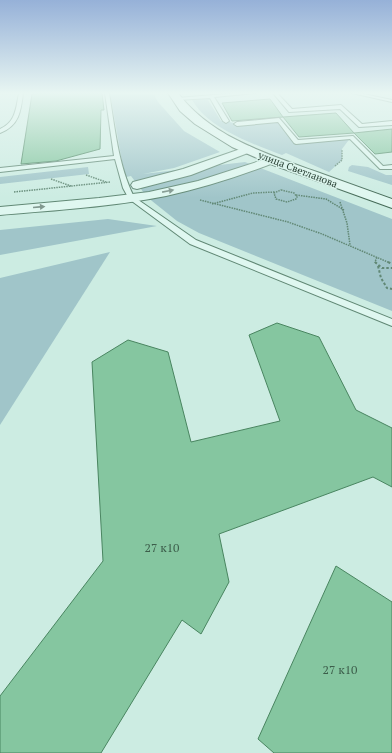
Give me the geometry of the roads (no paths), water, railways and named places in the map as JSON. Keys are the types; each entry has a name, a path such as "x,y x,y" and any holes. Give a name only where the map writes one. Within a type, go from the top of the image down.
{"street":[{"name":"улица Светланова","path":"209,128 221,136 272,160 392,204"},
{"path":"94,190 128,193 249,150"},
{"path":"0,211 128,193 179,189 226,176 272,160"}],"lane":[{"path":"112,128 117,157 128,193 193,242 392,323"},
{"path":"285,128 296,142 352,137 382,168 392,167"},
{"path":"0,170 117,157"}]}
